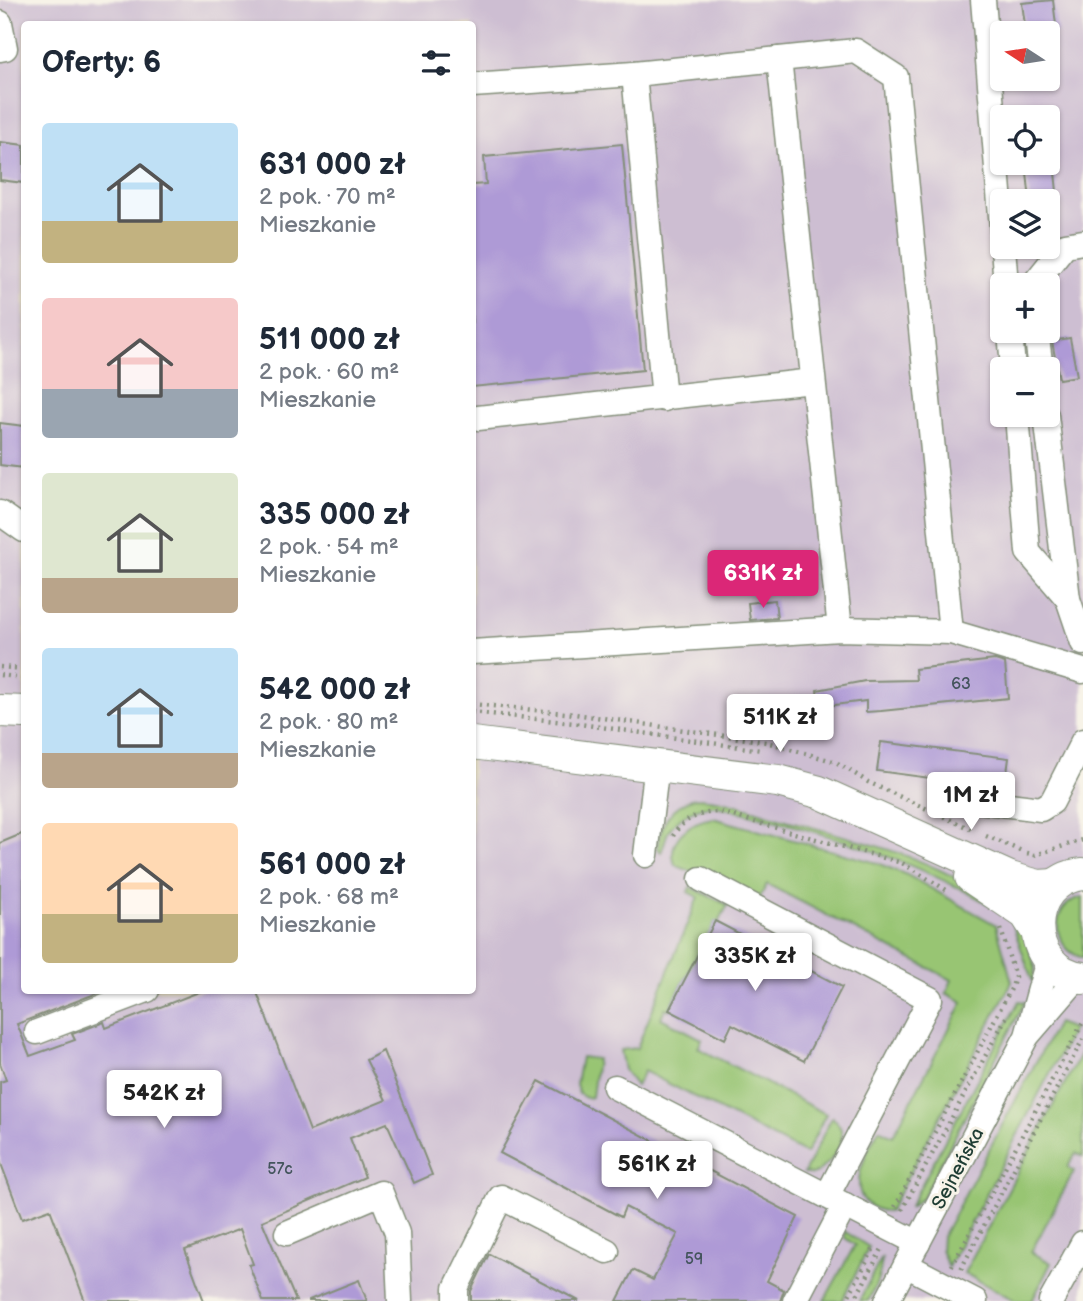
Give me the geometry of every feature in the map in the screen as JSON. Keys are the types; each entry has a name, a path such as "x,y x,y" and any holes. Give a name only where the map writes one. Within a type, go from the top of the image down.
{"main road":[{"path":"0,711 21,712"},
{"path":"476,743 778,781 819,792 1012,882 1038,886 1069,880"},
{"path":"1035,928 1042,902 1069,880"},
{"path":"1012,882 1048,960 1063,972 1081,977"}],"street":[{"path":"983,0 999,189"},
{"path":"0,23 5,47 0,48"},
{"path":"476,85 634,74 856,51 896,77 951,632"},
{"path":"779,59 840,629"},
{"path":"634,74 664,399"},
{"path":"1042,273 1065,244 1083,242"},
{"path":"478,418 813,381"},
{"path":"1018,427 1028,552 1068,599"},
{"path":"1047,427 1068,599 1083,643"},
{"path":"0,513 21,528"},
{"path":"476,652 840,629 951,632 1083,671"},
{"path":"971,800 1041,809 1052,802 1083,741"},
{"path":"646,855 657,764"},
{"path":"701,879 930,999 836,1200 795,1301"},
{"name":"Sejneńska","path":"887,1301 1027,1036 1048,960"},
{"name":"Sejneńska","path":"1027,1036 1081,977"},
{"path":"37,1032 136,994"},
{"path":"615,1087 888,1228 947,1286 975,1301"},
{"path":"287,1233 382,1193 397,1233 400,1301"},
{"path":"456,1301 456,1288 501,1197 607,1251"},
{"path":"1051,1301 1083,1243"}],"path":[{"path":"0,667 21,669"},
{"path":"0,676 21,678"},
{"path":"476,704 575,714 766,742 836,762 1012,882"},
{"path":"670,843 679,825 700,814 719,812 902,863 957,896"},
{"path":"854,1301 888,1228 1012,987 1015,978 1000,924 990,916 1012,882 1035,855 1083,840"},
{"path":"1012,882 1004,915 1017,955"},
{"path":"846,1301 1012,1007"},
{"path":"947,1286 1083,1022"},
{"path":"947,1286 1083,1039"}],"shaded area":[{"path":"0,0 1083,0 1083,1301 0,1301"}],"green space":[{"path":"694,798 739,806 923,862 973,889 990,905 925,872 857,845 716,806 696,810 677,821 668,832 661,852 657,848 664,823 678,806"},
{"path":"713,818 877,863 907,875 996,925 1012,982 889,1212 873,1208 864,1200 859,1190 862,1165 879,1129 893,1136 963,1002 946,993 952,980 767,884 759,899 675,865 673,856 677,839 688,827"},
{"path":"690,887 728,905 718,923 715,922 669,1010 665,1008 661,1018 702,1039 698,1048 826,1114 806,1154 644,1071 636,1086 624,1070 620,1050 637,1048 698,897 688,892"},
{"path":"1083,897 1083,958 1065,946 1058,927 1064,908"},
{"path":"1010,917 1021,922 1035,967 1033,983"},
{"path":"1019,1001 1025,1002 923,1197 909,1208"},
{"path":"1057,1023 1073,1029 948,1267 941,1250 942,1237"},
{"path":"1083,1049 1083,1157 1076,1153 1068,1167 1074,1171 1031,1252 1051,1263 1032,1301 1016,1301 964,1273"},
{"path":"581,1057 597,1059 592,1097 586,1098 579,1094 576,1084"},
{"path":"832,1117 839,1125 841,1133 838,1149 820,1170 812,1175 804,1173"},
{"path":"844,1231 869,1247 842,1301 824,1301 855,1245 845,1238"},
{"path":"882,1257 871,1296 868,1301 859,1301"}],"building":[{"path":"1053,0 1056,21 1024,21 1022,3"},
{"path":"0,142 21,145 21,183 0,180"},
{"path":"622,144 643,370 476,387 476,185 486,184 484,157"},
{"path":"1027,175 1055,175 1057,189 1029,189"},
{"path":"1070,338 1077,376 1060,379 1060,357 1055,357 1052,343 1060,343 1060,340"},
{"path":"0,423 21,426 21,468 0,465"},
{"path":"775,600 777,618 750,620 748,603"},
{"path":"995,660 1005,663 1008,698 866,712 866,701 819,707 817,690 865,681 916,680 915,669"},
{"path":"881,742 1009,758 1005,788 877,771"},
{"path":"21,834 21,994 95,994 17,1024 30,1056 75,1040 72,1034 104,1022 106,1028 194,994 258,994 310,1131 386,1100 366,1060 383,1051 432,1175 414,1183 387,1123 350,1138 365,1177 262,1221 296,1301 263,1301 249,1265 253,1264 240,1229 185,1250 204,1301 85,1301 50,1209 22,1219 0,1161 0,1082 6,1080 0,1063 0,843"},
{"path":"715,921 842,987 804,1061 732,1024 725,1039 669,1010"},
{"path":"539,1081 798,1217 767,1281 784,1290 780,1301 617,1301 633,1270 653,1280 678,1234 625,1207 621,1217 500,1153"},
{"path":"489,1254 579,1301 471,1301 471,1291"},
{"path":"359,1280 367,1301 309,1301 309,1300"}]}
